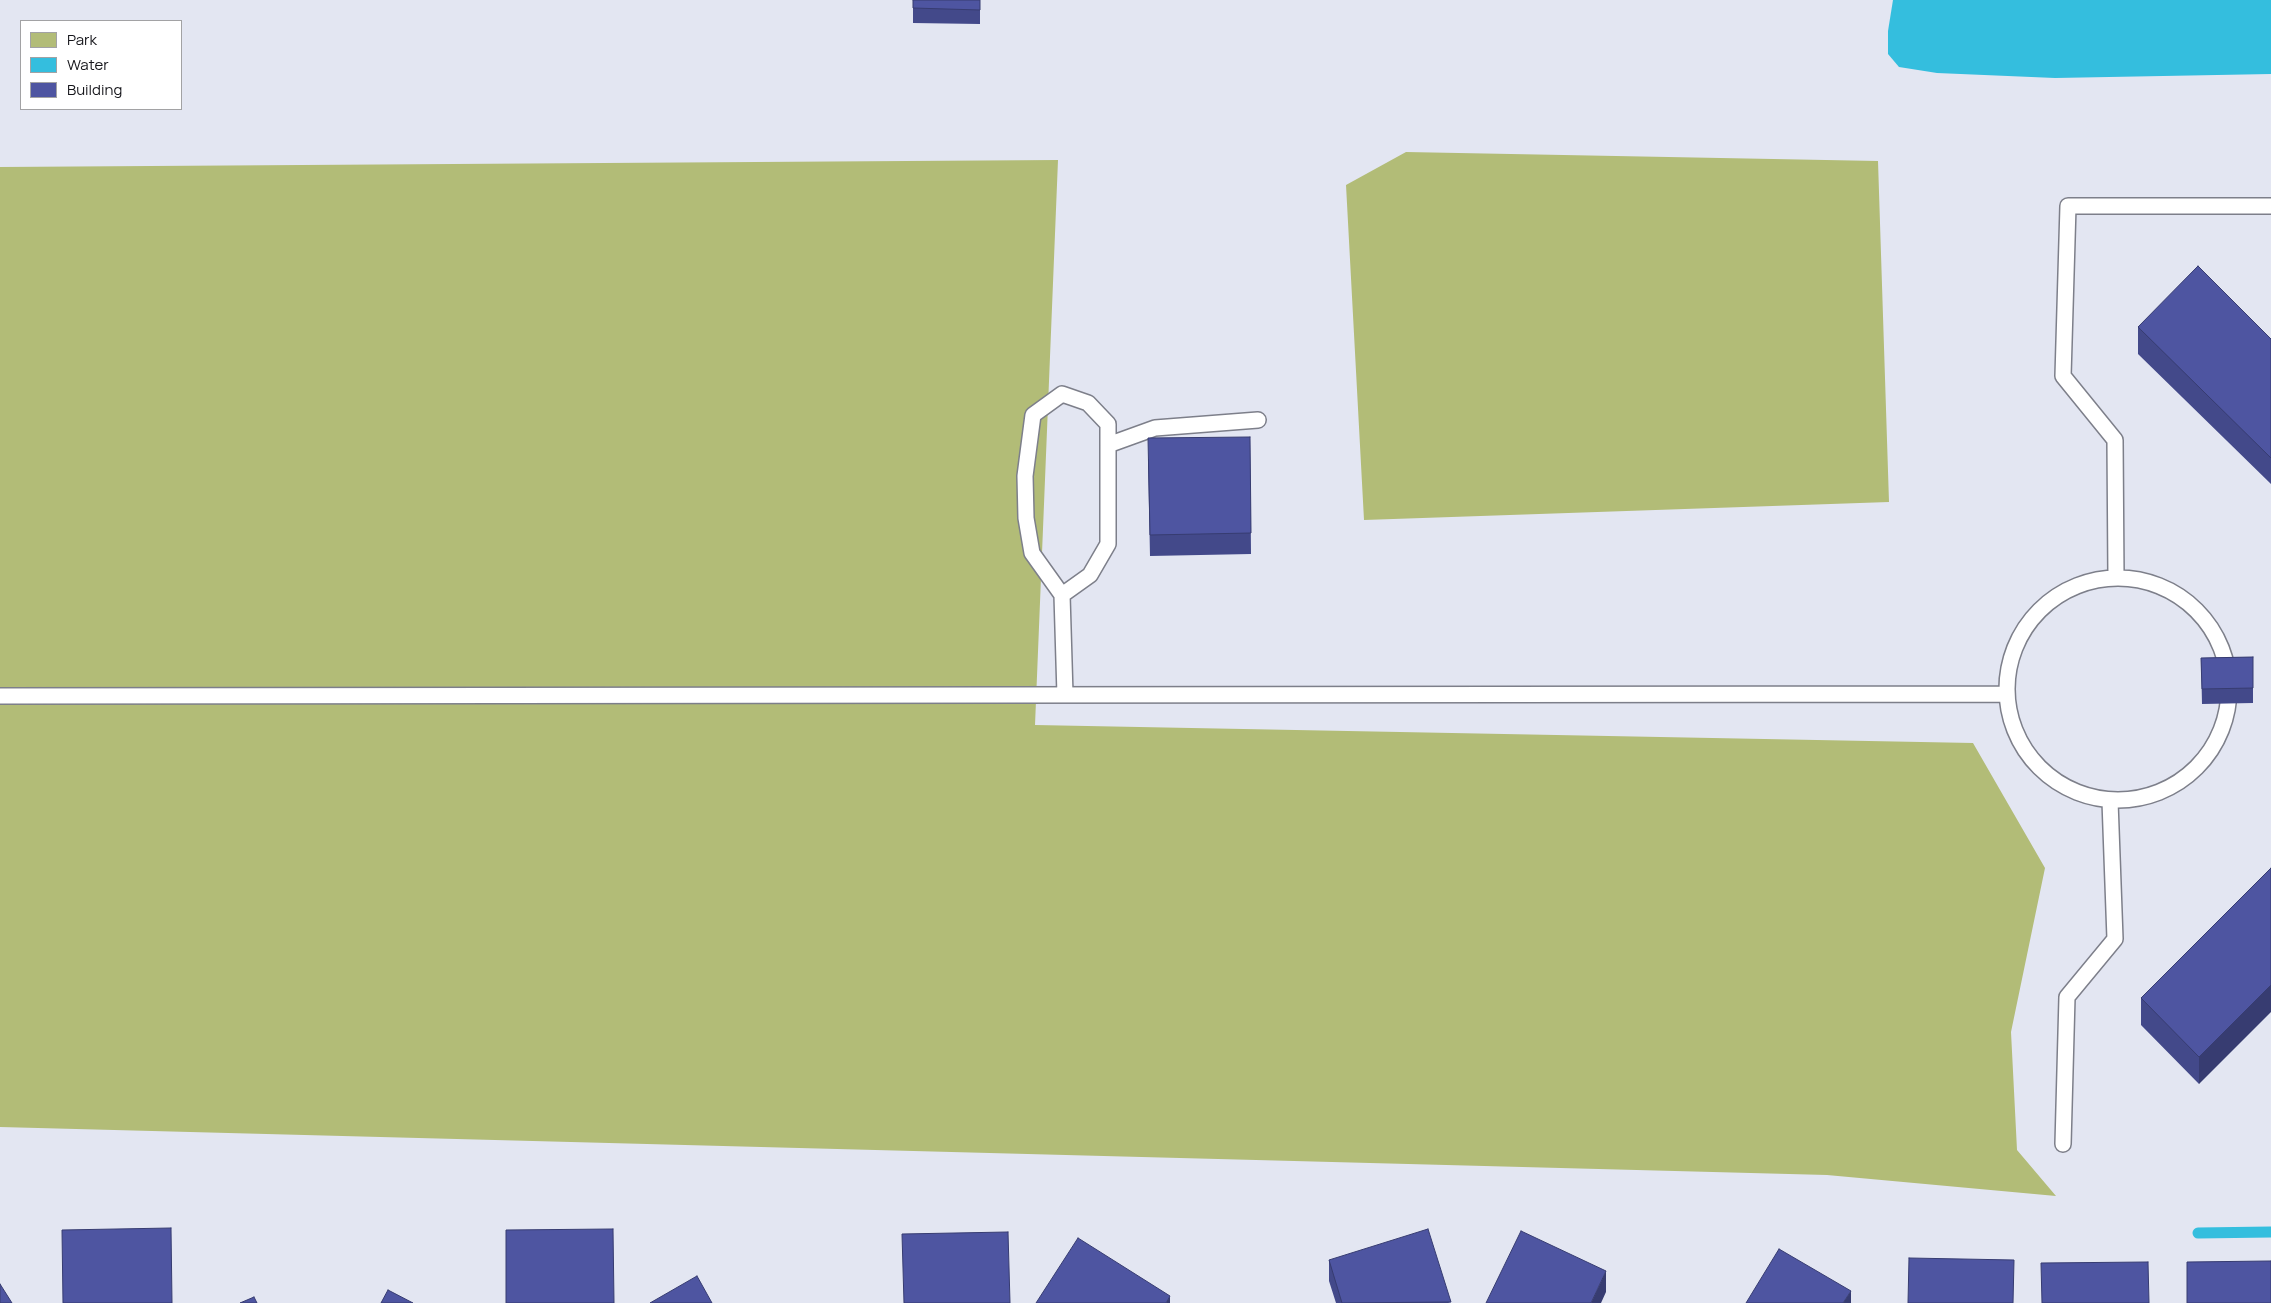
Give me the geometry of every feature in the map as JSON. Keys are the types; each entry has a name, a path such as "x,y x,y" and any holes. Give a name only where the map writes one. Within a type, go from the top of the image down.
{"lane":[{"path":"2116,578 2115,440 2063,376 2068,206 2271,206"},
{"path":"1062,595 1090,575 1108,544 1108,424 1088,403 1062,394 1033,415 1025,476 1026,518 1032,553 1062,595 1065,695"},
{"path":"1108,444 1155,428 1258,420"},
{"path":"2116,578 2146,581 2174,593 2197,611 2216,634 2227,663 2230,692 2225,722 2212,749 2193,772 2168,789 2140,798 2110,801 2081,795 2067,789 2043,772 2023,749 2016,737 2007,709 2006,694 2011,655 2030,620 2060,594 2096,580 2116,578"},
{"path":"0,696 2006,694"},
{"path":"2063,1144 2067,997 2115,939 2110,801"}],"green space":[{"path":"1406,152 1878,161 1889,502 1364,520 1346,185"},
{"path":"1058,160 1035,725 1973,743 2045,868 2011,1032 2017,1150 2056,1196 1827,1175 0,1127 0,167"}],"water":[{"path":"1893,0 2271,0 2271,74 2055,78 1937,73 1899,67 1888,54 1888,31"}],"building":[{"path":"913,0 980,0 980,10 913,8"},
{"path":"2198,266 2271,339 2271,458 2138,327"},
{"path":"1250,437 1251,533 1150,535 1148,438"},
{"path":"2253,657 2253,688 2202,689 2201,658"},
{"path":"2271,868 2271,985 2199,1057 2141,998"},
{"path":"171,1228 172,1303 63,1303 62,1230"},
{"path":"613,1229 614,1303 506,1303 506,1230"},
{"path":"1428,1229 1451,1302 1342,1303 1329,1260"},
{"path":"1521,1231 1606,1271 1591,1303 1486,1303"},
{"path":"1008,1232 1010,1303 904,1303 902,1234"},
{"path":"1078,1238 1170,1296 1166,1303 1036,1303"},
{"path":"1779,1249 1851,1291 1843,1303 1746,1303"},
{"path":"1909,1258 2014,1260 2013,1303 1908,1303"},
{"path":"2271,1261 2271,1303 2187,1303 2187,1262"},
{"path":"2148,1262 2149,1303 2042,1303 2041,1263"},
{"path":"697,1276 712,1303 650,1303"},
{"path":"0,1284 12,1303 0,1303"},
{"path":"388,1290 413,1303 381,1303"},
{"path":"254,1297 257,1303 240,1303"}],"waterway":[{"path":"2198,1233 2271,1232"}]}
